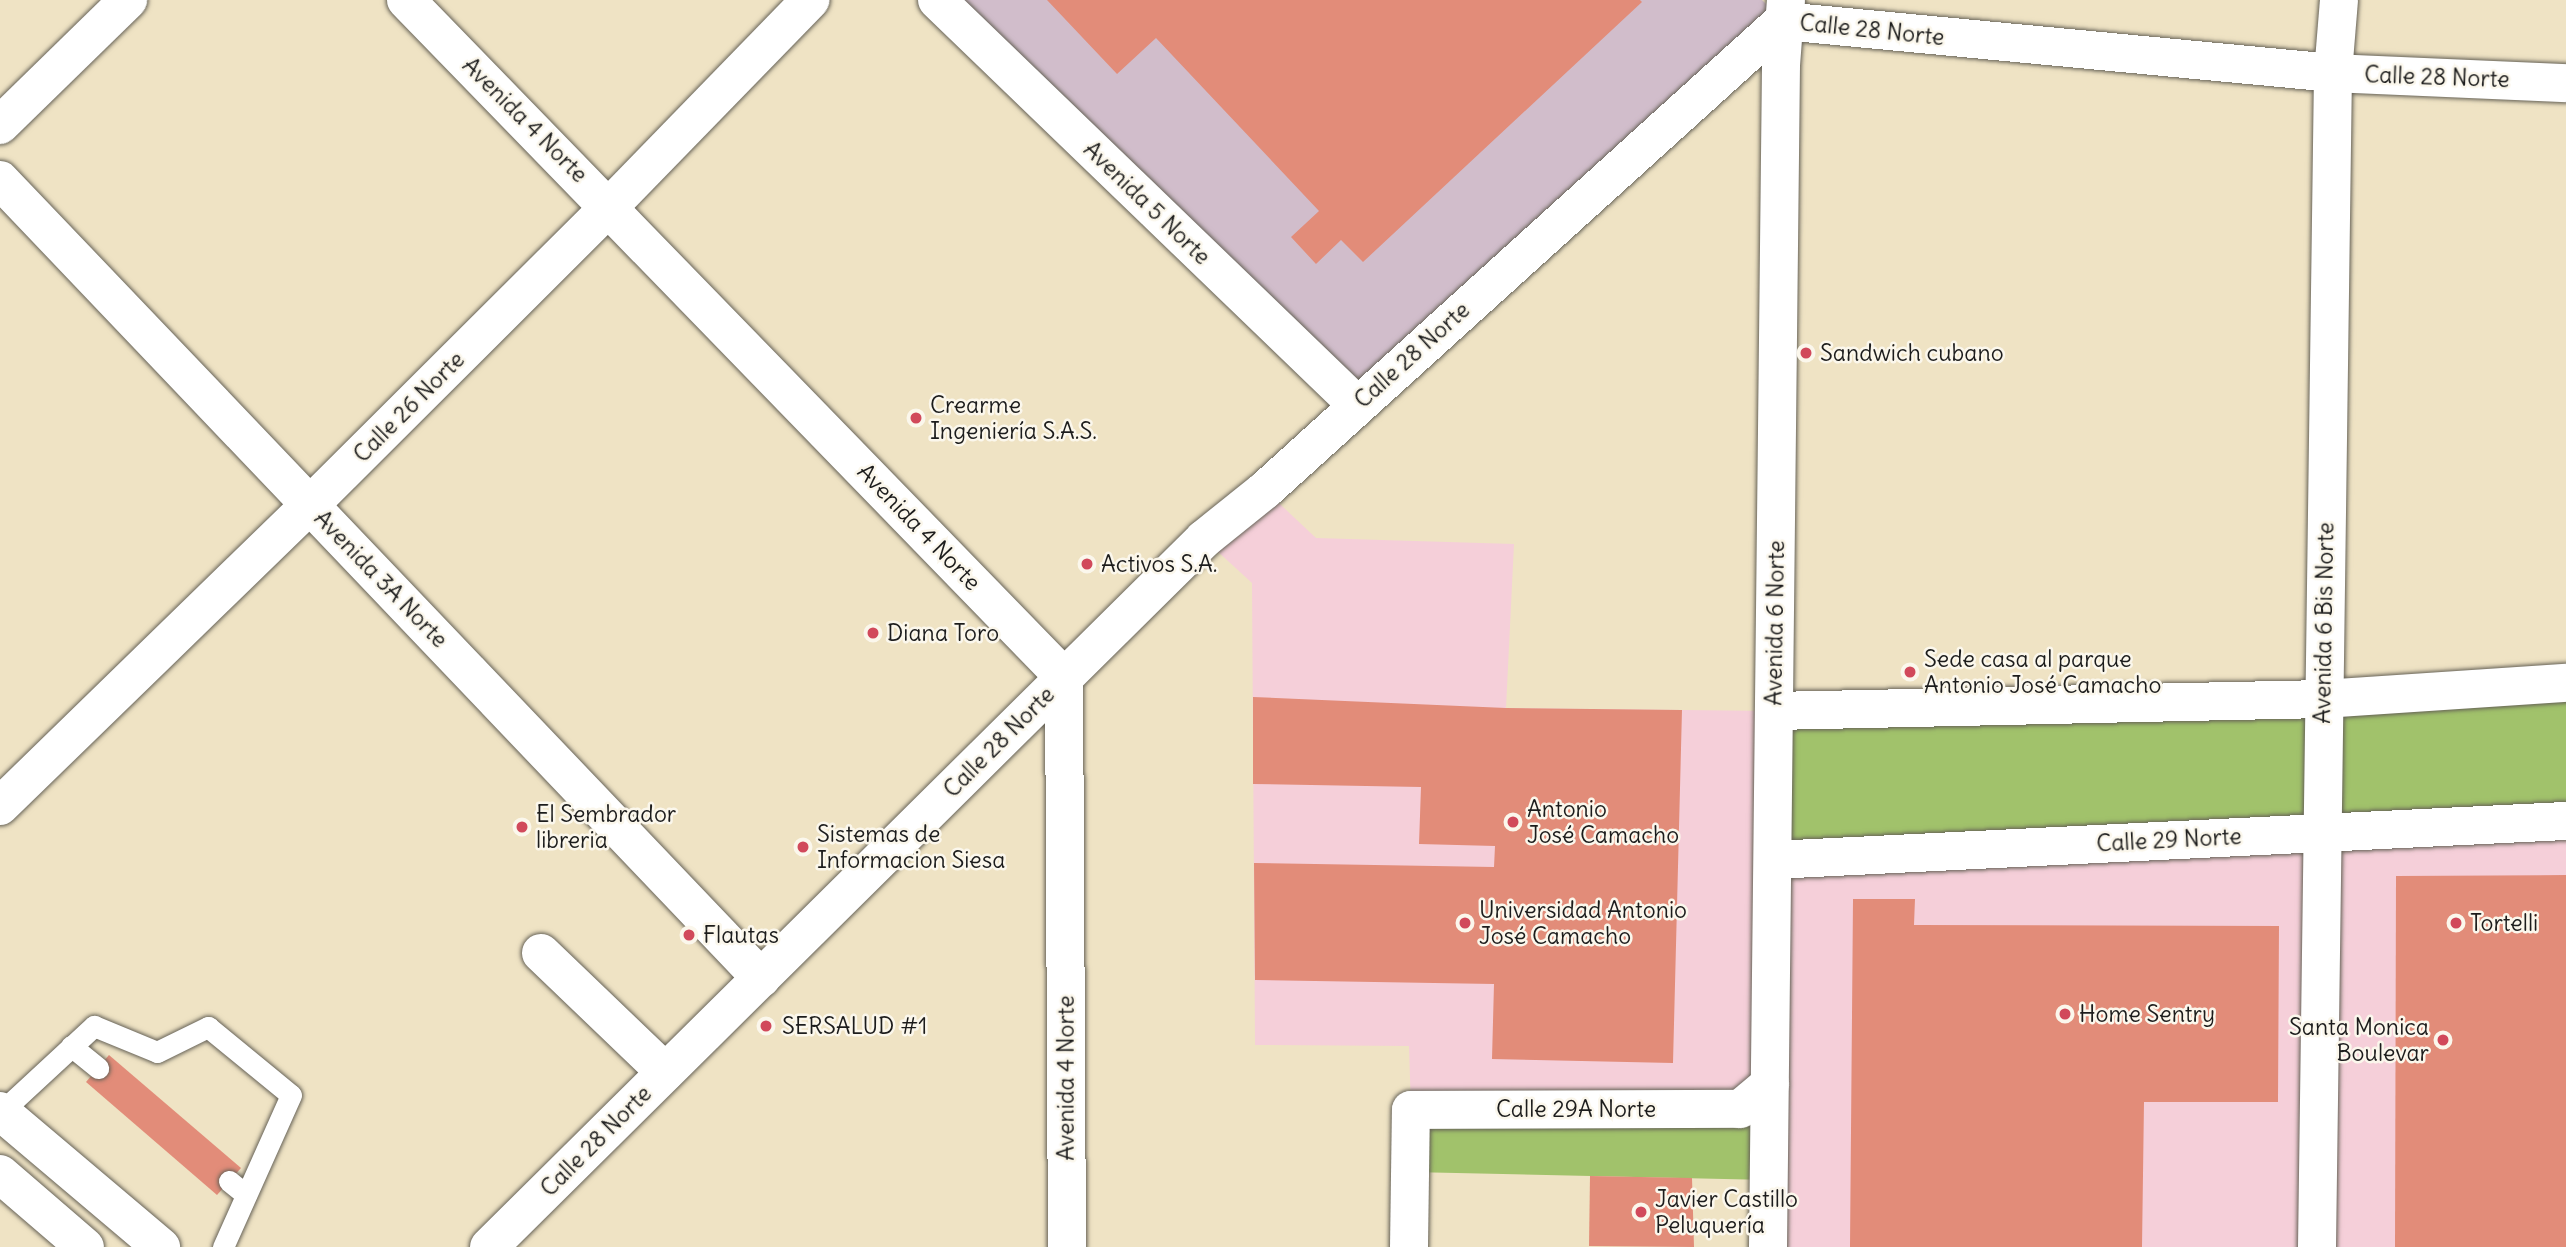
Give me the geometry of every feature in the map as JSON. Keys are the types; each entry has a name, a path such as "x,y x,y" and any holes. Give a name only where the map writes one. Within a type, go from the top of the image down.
{"street":[{"path":"0,125 128,0"},
{"name":"Avenida 4 Norte","path":"406,0 610,206 1064,677 1067,1247"},
{"name":"Calle 26 Norte","path":"0,806 310,505 610,206 810,0"},
{"name":"Avenida 5 Norte","path":"937,0 1357,405"},
{"name":"Avenida 6 Bis Norte","path":"2317,1247 2333,73 2339,0"},
{"name":"Calle 28 Norte","path":"489,1247 1204,539 1265,490 1357,405 1777,7 2333,73 2566,83"},
{"name":"Avenida 6 Norte","path":"1768,1247 1773,860 1777,7"},
{"name":"Avenida 3A Norte","path":"0,180 761,978"},
{"path":"1774,711 2323,699 2566,683"},
{"name":"Calle 29 Norte","path":"1773,860 2566,821"},
{"path":"541,953 665,1072"},
{"path":"1769,1142 1740,1109 1770,1084"},
{"name":"Calle 29A Norte","path":"1409,1247 1411,1111 1740,1109"},
{"path":"0,1111 161,1247"},
{"path":"0,1174 85,1247"}],"lane":[{"path":"0,1111 94,1026 157,1052 208,1027 290,1095 223,1247"},
{"path":"71,1046 98,1068"},
{"path":"229,1181 246,1195"}],"shaded area":[{"path":"937,0 1762,0 1783,21 1357,405"},
{"path":"1265,490 1316,538 1514,544 1506,708 1774,711 2566,821 2566,1247 1768,1247 1769,1180 1411,1110 1409,1046 1255,1045 1252,583 1204,539"}],"green space":[{"path":"2566,683 2566,821 1773,860 1774,711"},
{"path":"1740,1109 1769,1142 1769,1180 1410,1172 1411,1110"}],"building":[{"path":"1047,0 1642,2 1363,262 1341,240 1316,264 1291,237 1319,211 1156,38 1117,74"},
{"name":"Universidad Antonio José Camacho","path":"1253,697 1506,708 1682,710 1673,1063 1492,1059 1494,984 1255,980 1254,863 1494,867 1495,846 1419,844 1421,787 1253,784"},
{"name":"Santa Monica Boulevar","path":"2566,875 2566,1247 2395,1247 2396,876"},
{"name":"Home Sentry","path":"1853,899 1915,899 1914,925 2279,926 2278,1102 2144,1102 2142,1247 1850,1247"},
{"path":"109,1055 241,1168 217,1195 86,1082"},
{"name":"Javier Castillo Peluquería","path":"1590,1176 1692,1178 1694,1247 1589,1246"}],"place":[{"name":"Sandwich cubano","path":"1806,353"},
{"name":"Crearme Ingeniería S.A.S.","path":"916,418"},
{"name":"Activos S.A.","path":"1087,564"},
{"name":"Diana Toro","path":"873,633"},
{"name":"Sede casa al parque Antonio José Camacho","path":"1910,672"},
{"name":"Antonio José Camacho","path":"1513,822"},
{"name":"El Sembrador libreria","path":"522,827"},
{"name":"Sistemas de Informacion Siesa","path":"803,847"},
{"name":"Universidad Antonio José Camacho","path":"1465,923"},
{"name":"Tortelli","path":"2456,923"},
{"name":"Flautas","path":"689,935"},
{"name":"Home Sentry","path":"2065,1014"},
{"name":"SERSALUD #1","path":"766,1026"},
{"name":"Santa Monica Boulevar","path":"2443,1040"},
{"name":"Javier Castillo Peluquería","path":"1641,1212"}]}
